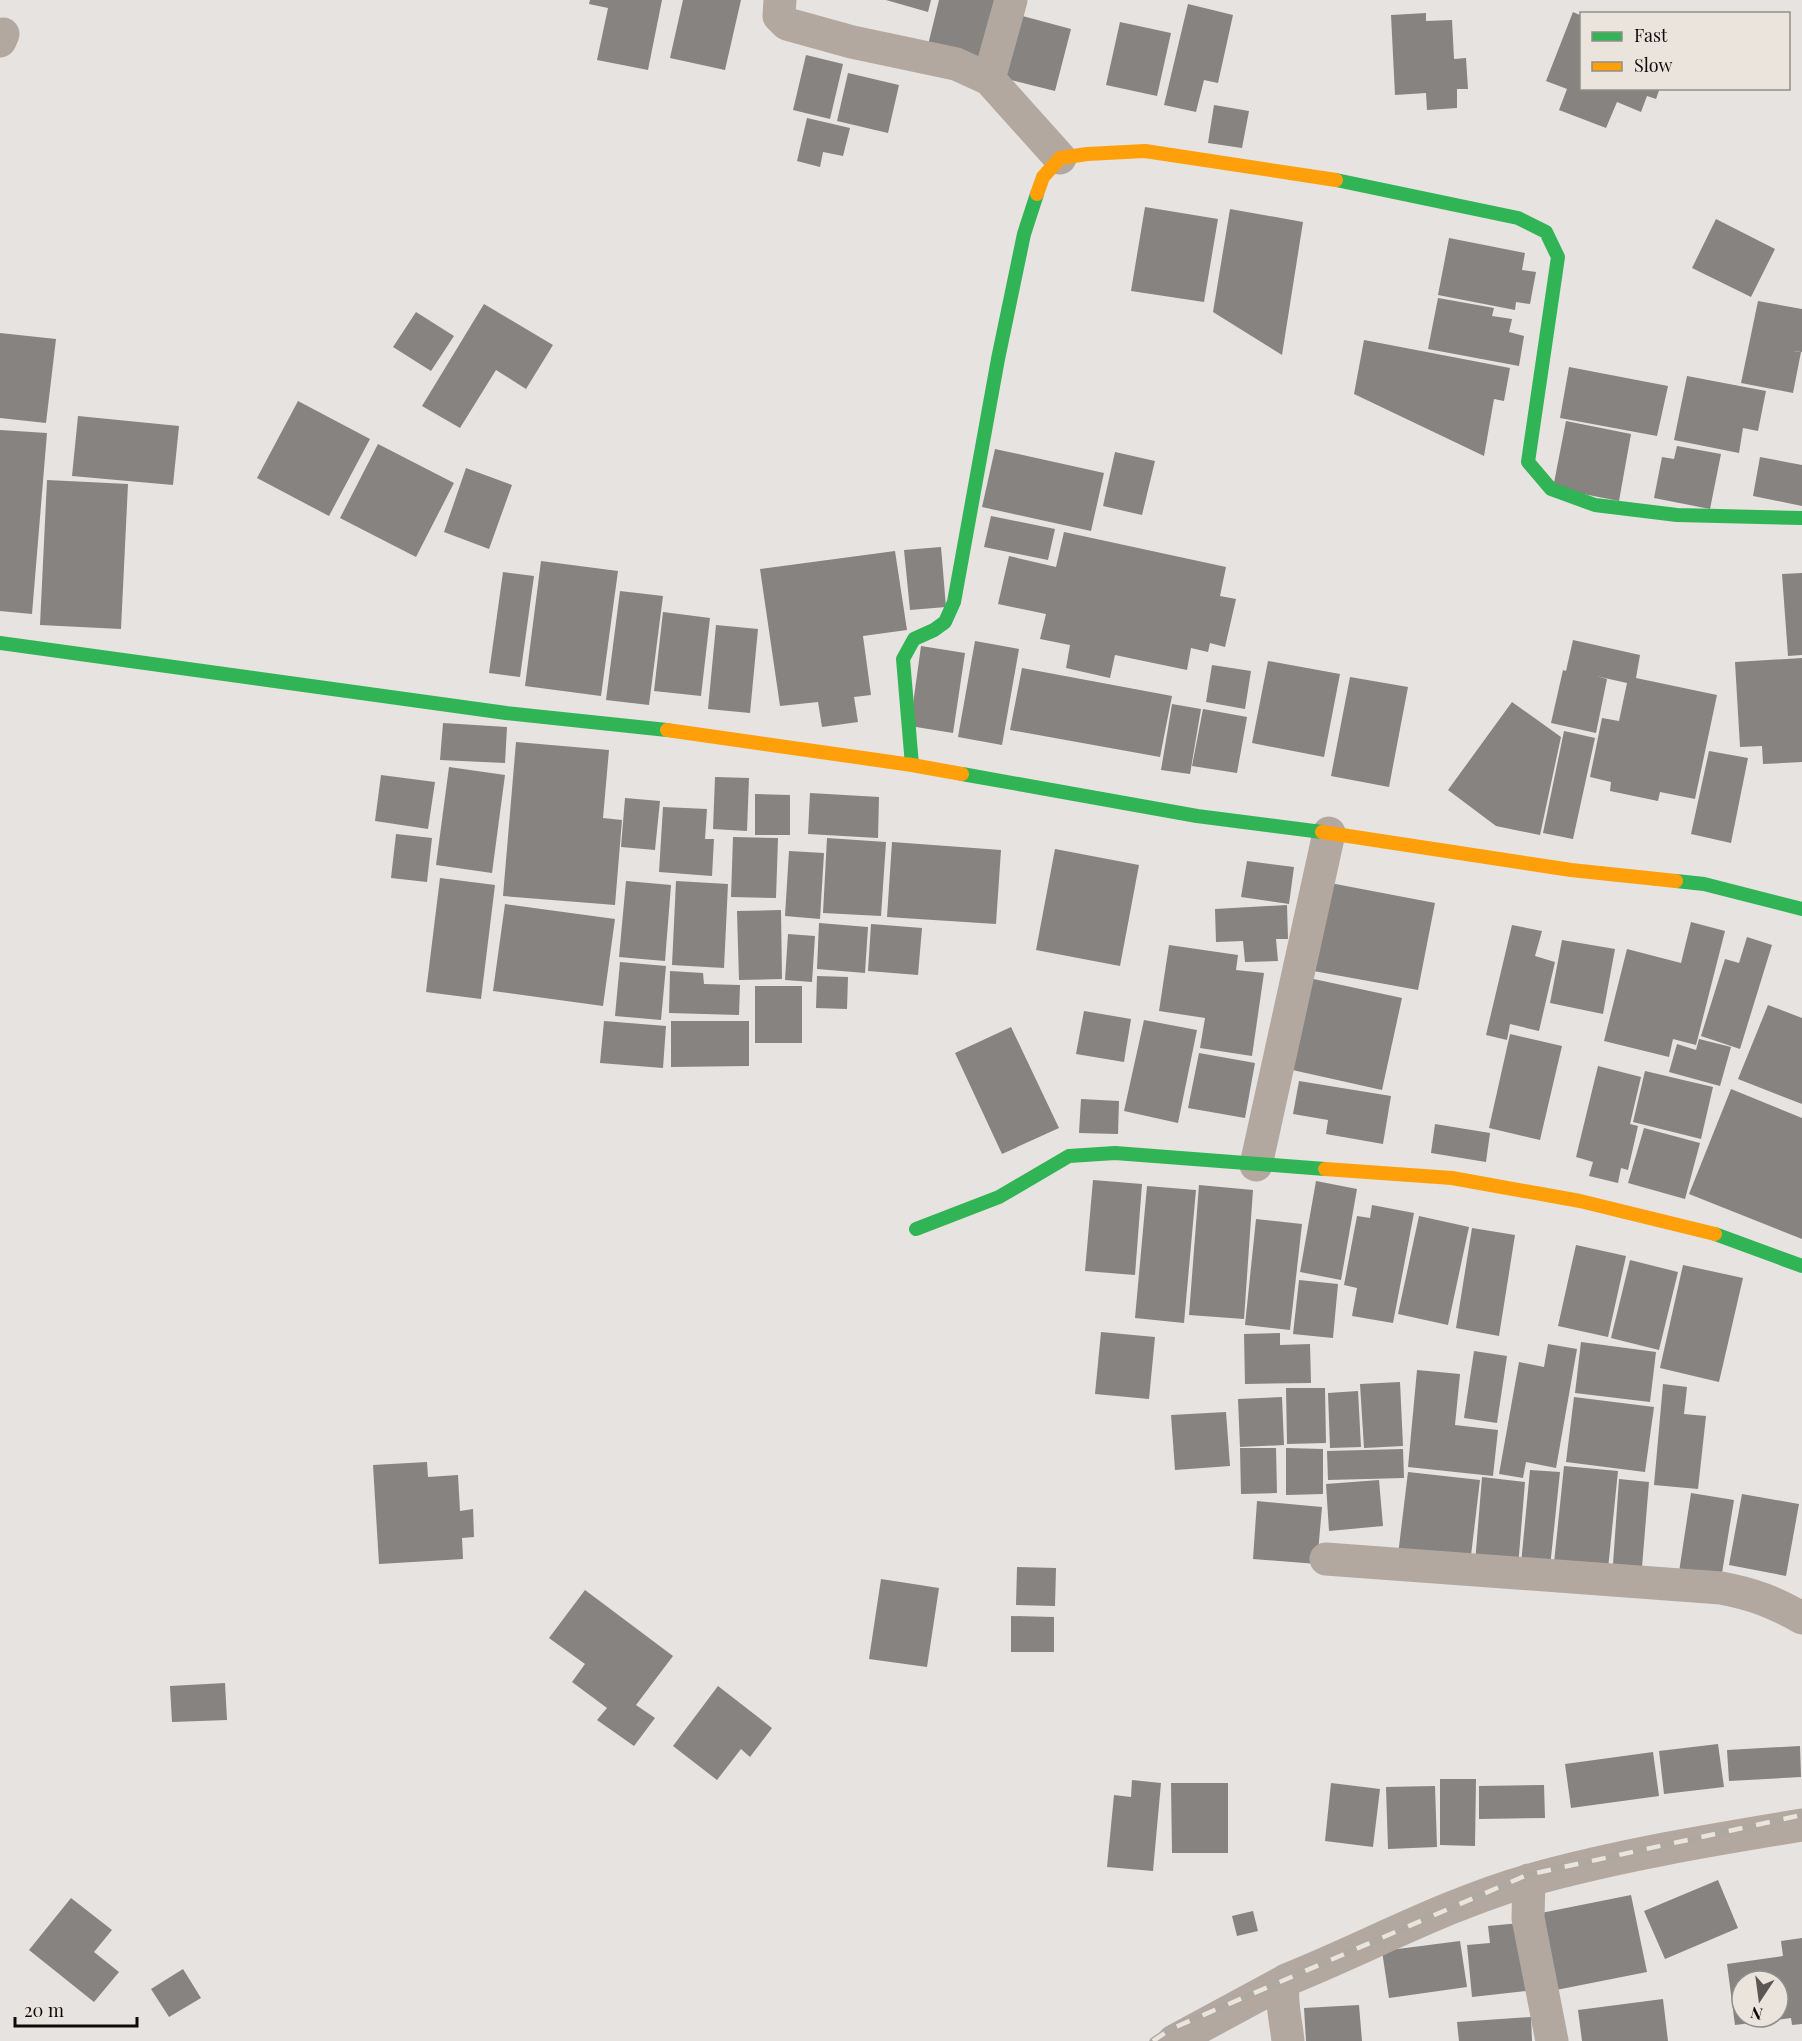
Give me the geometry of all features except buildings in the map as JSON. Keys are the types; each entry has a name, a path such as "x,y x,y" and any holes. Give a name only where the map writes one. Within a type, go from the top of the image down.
{"street":[{"path":"780,0 779,16 787,24 852,42 956,64 988,79 1060,158"},
{"path":"988,79 1011,0"},
{"path":"912,765 903,659 908,645 917,636 942,625 951,612 958,586 998,359 1024,234 1043,177 1060,158 1145,151 1320,177 1518,218 1546,232 1558,257 1528,462 1551,489 1595,505 1677,515 1802,518"},
{"path":"0,643 506,712 701,734 912,765 1060,794 1185,814 1329,833 1570,870 1704,884 1802,909"},
{"path":"1256,1165 1329,833"},
{"path":"916,1229 999,1197 1070,1156 1115,1154 1452,1178 1569,1199 1715,1234 1802,1266"},
{"path":"1326,1559 1721,1588 1748,1593 1776,1603 1802,1618"},
{"path":"1174,2041 1285,1981 1455,1906 1529,1880 1659,1849 1802,1825"},
{"path":"1529,1880 1528,1918 1552,2041"},
{"path":"1285,1981 1282,1991 1288,2041"}],"railway":[{"path":"1153,2041 1171,2029 1527,1875 1802,1815"}],"traffic: fast":[{"path":"1336,180 1518,218 1546,232 1558,257 1528,462 1551,489 1595,505 1677,515 1802,518"},
{"path":"912,765 903,659 914,639 945,622 954,602 998,359 1024,234 1037,194"},
{"path":"0,643 506,713 667,730"},
{"path":"962,774 1197,816 1322,832"},
{"path":"1676,881 1704,884 1802,909"},
{"path":"916,1229 999,1197 1069,1156 1115,1153 1325,1169"},
{"path":"1715,1234 1802,1266"}],"traffic: slow":[{"path":"1037,194 1043,177 1060,158 1145,151 1336,180"},
{"path":"667,730 962,774"},
{"path":"1322,832 1571,870 1676,881"},
{"path":"1325,1169 1452,1178 1580,1201 1715,1234"}]}
